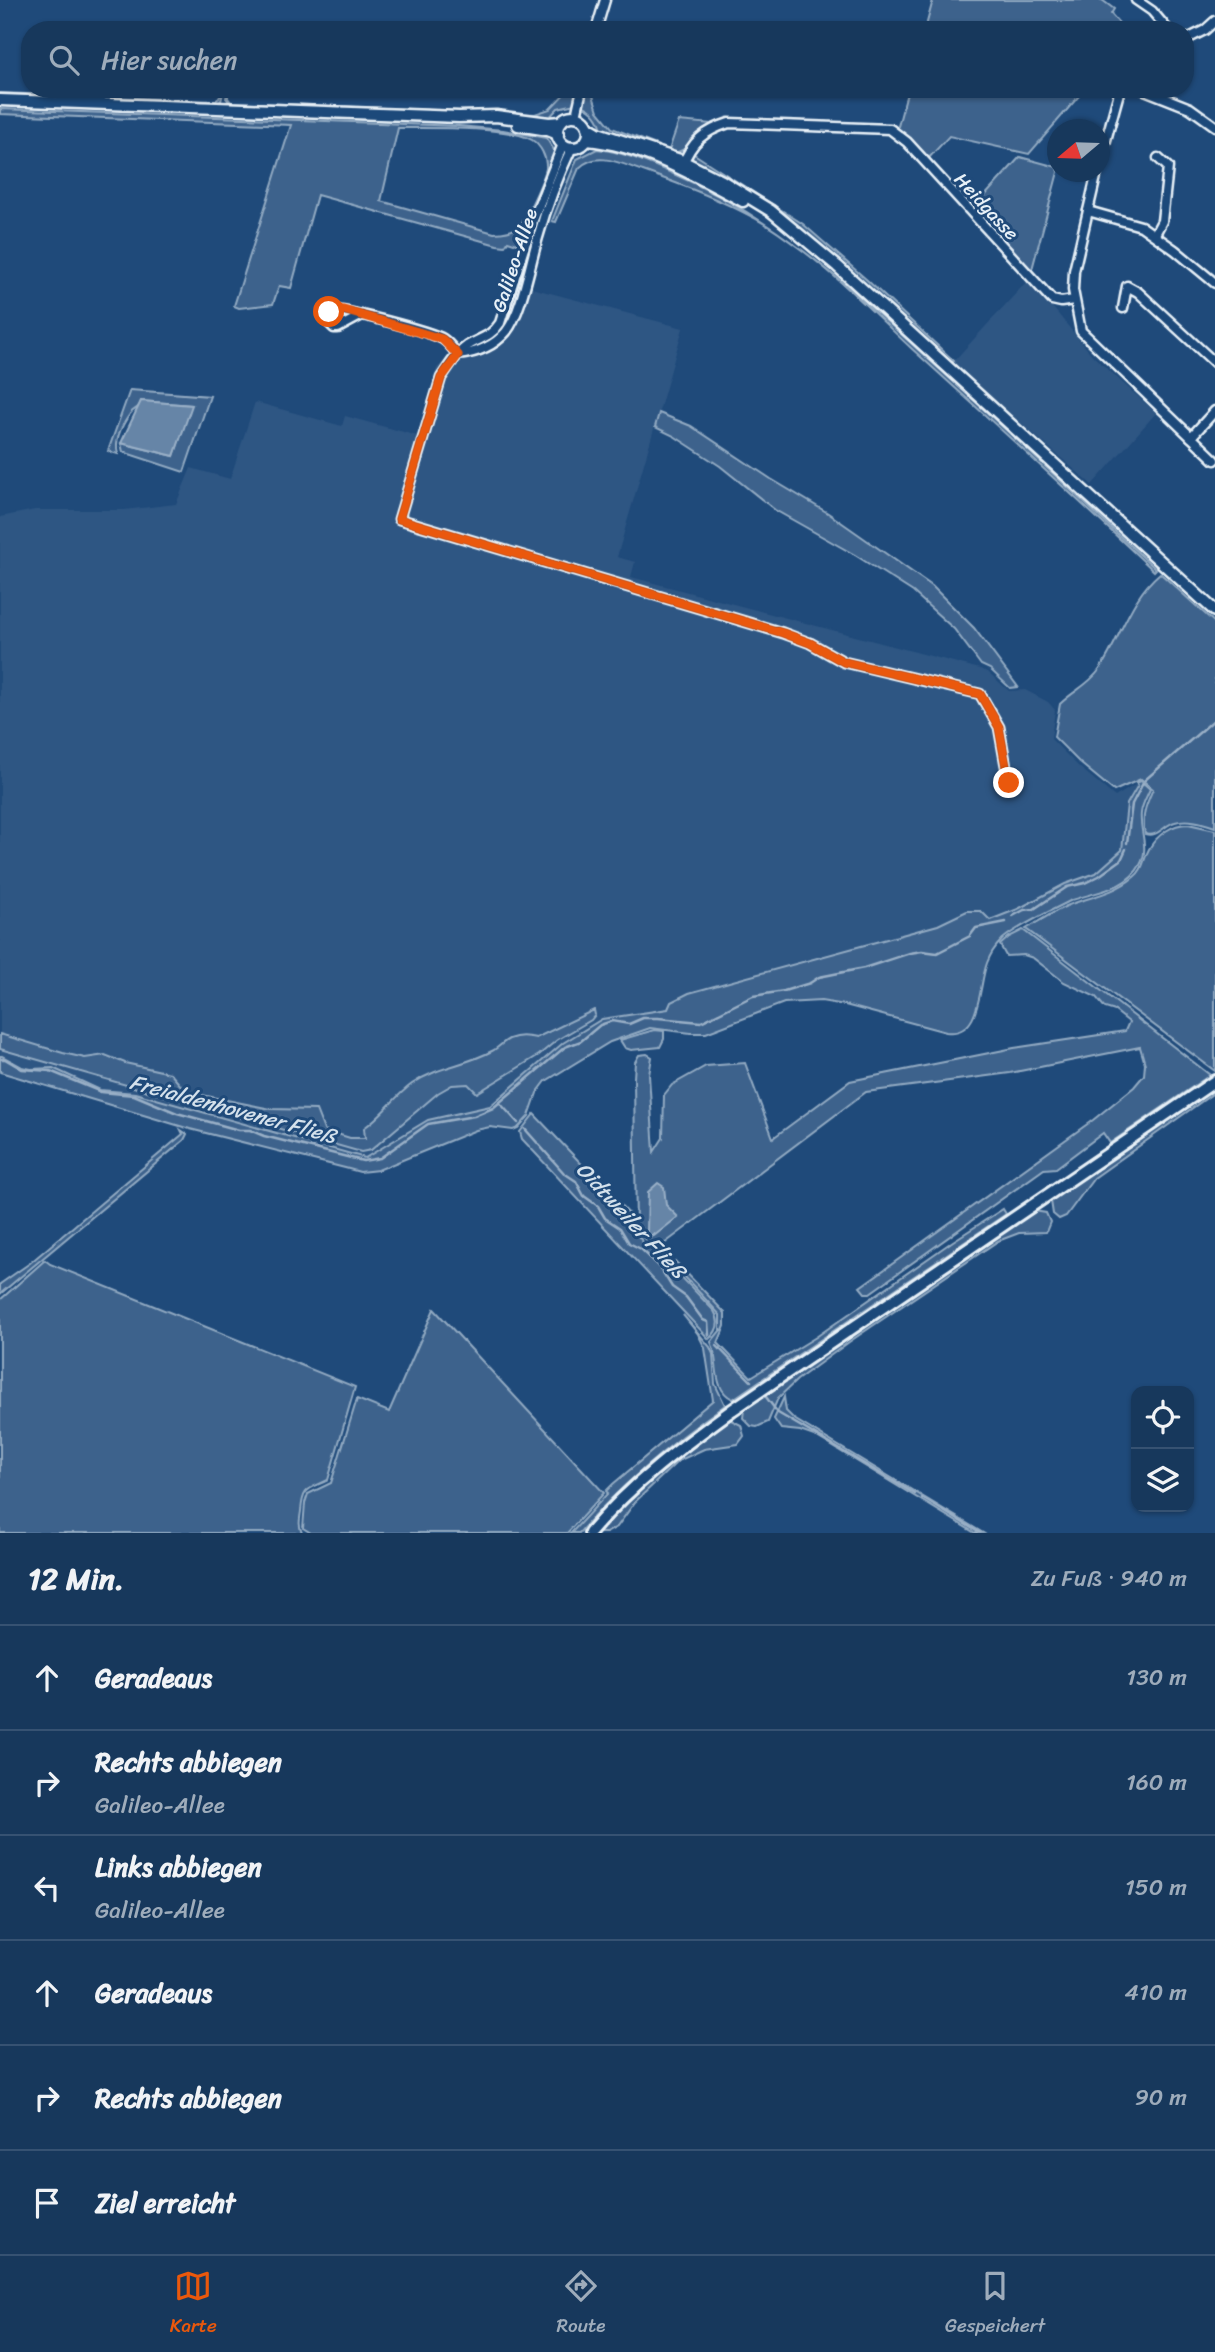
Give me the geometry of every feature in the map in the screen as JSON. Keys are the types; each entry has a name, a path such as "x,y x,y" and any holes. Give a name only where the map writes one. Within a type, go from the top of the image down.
{"main road":[{"path":"590,1533 627,1492 661,1462 732,1410 1215,1081"}],"street":[{"path":"599,21 605,0"},
{"path":"1136,0 1160,21"},
{"path":"1194,36 1215,21"},
{"path":"576,116 580,98"},
{"path":"1110,125 1118,98"},
{"path":"1165,98 1190,108 1215,127"},
{"path":"0,100 459,117 496,116 549,123 576,116 598,133 682,165 792,229 866,292 1215,611"},
{"path":"459,117 548,130 564,142 579,146 587,140 682,165"},
{"path":"561,122 564,142"},
{"name":"Heidgasse","path":"682,165 695,142 709,129 729,123 890,129 906,142 1052,300 1074,300"},
{"path":"587,140 588,127"},
{"name":"Galileo-Allee","path":"564,142 533,220 500,323 493,332 467,346 441,378 399,519 783,633 810,643 844,662 980,694 999,727 1009,783"},
{"path":"1155,234 1162,221 1168,167 1158,158"},
{"path":"1095,182 1074,271 1074,300 1081,331 1215,460"},
{"path":"1088,211 1141,226 1155,234 1215,283"},
{"path":"1124,308 1127,286 1144,297 1215,363"},
{"path":"362,315 442,339 458,355"},
{"path":"1191,437 1215,411"}],"shaded area":[{"path":"933,0 1102,0 1114,9 1111,14 1117,21 927,21"},
{"path":"0,93 21,94 21,97 0,96"},
{"path":"54,98 134,98 215,101 222,98 215,104"},
{"path":"226,98 231,102 535,114 550,109 560,98 576,98 575,104 558,108 547,120 231,104"},
{"path":"582,98 594,98 598,111 612,128 669,150 679,121 712,124 687,147 669,154 602,132 596,115 581,105"},
{"path":"906,98 1077,98 1059,119 1047,119 1047,133 1029,154 949,136 927,160 897,130"},
{"path":"0,109 459,126 503,130 546,138 556,153 523,246 508,241 505,246 497,245 317,195 291,288 279,286 273,304 239,308 234,306 291,125 0,114","holes":["398,128 488,130 521,135 535,142 544,156 546,168 526,216 519,226 508,232 494,233 381,201"]},
{"path":"597,149 624,154 667,171 744,210 781,235 756,219 701,193 627,165 602,159 586,163 579,168 556,222 552,221 577,159"},
{"path":"691,152 803,224 954,361 952,363 848,270 693,162"},
{"path":"1020,157 1047,164 1047,182 1055,182 1031,273 972,210"},
{"path":"818,263 1007,430 1156,569 1154,571"},
{"path":"1029,279 1093,356 1156,413 1092,485 952,363"},
{"path":"512,281 683,328 617,557 635,562 631,577 980,669 988,672 1009,691 1025,690 1048,702 1055,710 1051,739 1078,766 1115,797 1138,783 1127,804 1122,850 1096,873 1065,884 1018,909 979,924 756,992 602,1019 563,1043 490,1106 428,1120 365,1158 135,1093 100,1090 53,1068 31,1069 0,1056 0,517 35,510 124,510 176,504 191,468 230,479 255,402 342,426 345,416 418,436 437,368 463,344 481,338 501,318"},
{"path":"130,390 210,396 184,472 123,452 121,443 174,456 191,405 141,401 122,428 117,443 118,454 108,451"},
{"path":"141,401 192,405 174,456 121,443"},
{"path":"659,413 691,426 828,513 932,586 974,628 1018,687 1010,688 990,669 981,665 954,629 913,592 855,555 775,510 720,466 655,427"},
{"path":"1160,573 1215,623 1215,827 1180,821 1150,835 1145,834 1144,816 1153,789 1141,779 1114,791 1054,737 1060,704 1100,669 1133,606"},
{"path":"1141,781 1150,789 1141,813 1144,852 1140,865 1127,880 1118,885 1070,901 1006,937 995,948 987,963 972,1019 966,1027 958,1031 946,1032 821,1001 784,1003 706,1033 650,1028 610,1042 546,1081 537,1093 529,1116 518,1128 513,1130 490,1127 476,1130 378,1170 360,1172 190,1129 0,1072 2,1056 22,1067 53,1068 100,1090 135,1093 365,1158 428,1120 490,1106 563,1043 602,1019 668,1009 671,1002 689,993 938,925 967,911 981,911 990,920 1018,909 1065,884 1096,873 1122,850 1127,804 1138,785 1136,783"},
{"path":"1188,824 1215,830 1215,1071 1026,929 1061,908 1105,893 1127,882 1140,871 1156,839 1171,828"},
{"path":"1023,930 1210,1075 1110,1143 1103,1133 1056,1168 1044,1169 870,1293 865,1293 860,1287 1093,1120 1134,1087 1144,1075 1145,1064 1140,1047 1010,1073 866,1092 656,1250 636,1229 634,1078 635,1062 639,1055 647,1054 652,1057 649,1075 654,1152 663,1138 664,1095 672,1085 706,1066 745,1063 773,1138 850,1081 1014,1048 1125,1031 1129,1022 1115,1011 1105,1008 1096,997 1064,982 1033,958 1024,955 1006,956 1000,945"},
{"path":"594,1010 595,1015 591,1020 477,1093 468,1084 452,1085 438,1093 371,1150 361,1152 0,1049 0,1034 85,1058 105,1055 125,1063 170,1073 182,1087 192,1093 271,1109 316,1110 324,1130 350,1138 365,1138 364,1128 406,1089 422,1078 482,1056 507,1040 522,1036 536,1038"},
{"path":"654,1030 664,1031 660,1047 631,1050 625,1048 620,1040"},
{"path":"1215,1086 1215,1092 1094,1178 1066,1216 1059,1219 1053,1214 1051,1201 1057,1195"},
{"path":"534,1114 632,1217 633,1230 643,1242 670,1265 714,1311 718,1326 709,1339 522,1139 520,1132"},
{"path":"181,1130 187,1134 184,1140 0,1294 0,1284 30,1263 183,1134"},
{"path":"658,1183 664,1187 666,1205 678,1217 654,1236 647,1231 648,1192"},
{"path":"1003,1209 1006,1214 733,1399 726,1395 719,1382 711,1342 720,1331 720,1315 672,1263 675,1261 725,1313 725,1326 718,1343 751,1377 816,1337"},
{"path":"1034,1211 1046,1213 1050,1222 1046,1232 1019,1233 998,1241 797,1380 778,1398 768,1422 757,1427 751,1426 743,1418 747,1405"},
{"path":"45,1260 355,1387 328,1480 308,1490 303,1497 300,1522 302,1533 0,1533 0,1300"},
{"path":"434,1309 604,1493 567,1533 311,1533 303,1528 308,1494 331,1483 357,1399 389,1412"},
{"path":"683,1315 710,1347 715,1384 725,1405 648,1464 612,1497 579,1533 571,1533 613,1484 713,1400 705,1348"},
{"path":"784,1397 786,1411 794,1419 983,1533 975,1533 817,1437 800,1431 781,1429 774,1419"},
{"path":"729,1419 741,1425 744,1436 738,1444 704,1449 678,1461 635,1502 617,1527 606,1533 595,1533 644,1483"}],"waterway":[{"path":"1145,780 1215,719"},
{"path":"1127,843 1132,804 1143,783"},
{"path":"1013,916 1024,910 1034,909 1067,887 1099,876 1121,860 1126,849"},
{"name":"Freialdenhovener Fließ","path":"0,1059 22,1069 50,1071 101,1092 134,1095 177,1113 363,1161 380,1158 428,1124 474,1116 493,1108 565,1047 581,1041 600,1025 612,1021 629,1024 643,1018 701,1022 753,996 784,991 810,983 819,977 864,968 910,953 937,953 970,936 976,928 1006,922"},
{"name":"Oidtweiler Fließ","path":"499,1102 518,1123"},
{"name":"Oidtweiler Fließ","path":"525,1129 564,1173 576,1181 584,1196 598,1206 605,1218 620,1228 629,1243 641,1249 659,1266 672,1287 686,1297 703,1320 708,1322 709,1335"},
{"path":"649,1239 654,1234"},
{"name":"Oidtweiler Fließ","path":"717,1346 751,1381"},
{"name":"Oidtweiler Fließ","path":"766,1397 778,1413 915,1494"},
{"name":"Oidtweiler Fließ","path":"922,1498 980,1533"}],"route":[{"path":"329,312 334,308 340,309 442,339 458,355 441,378 399,519 783,633 810,643 844,662 980,694 999,727 1009,783"}]}
